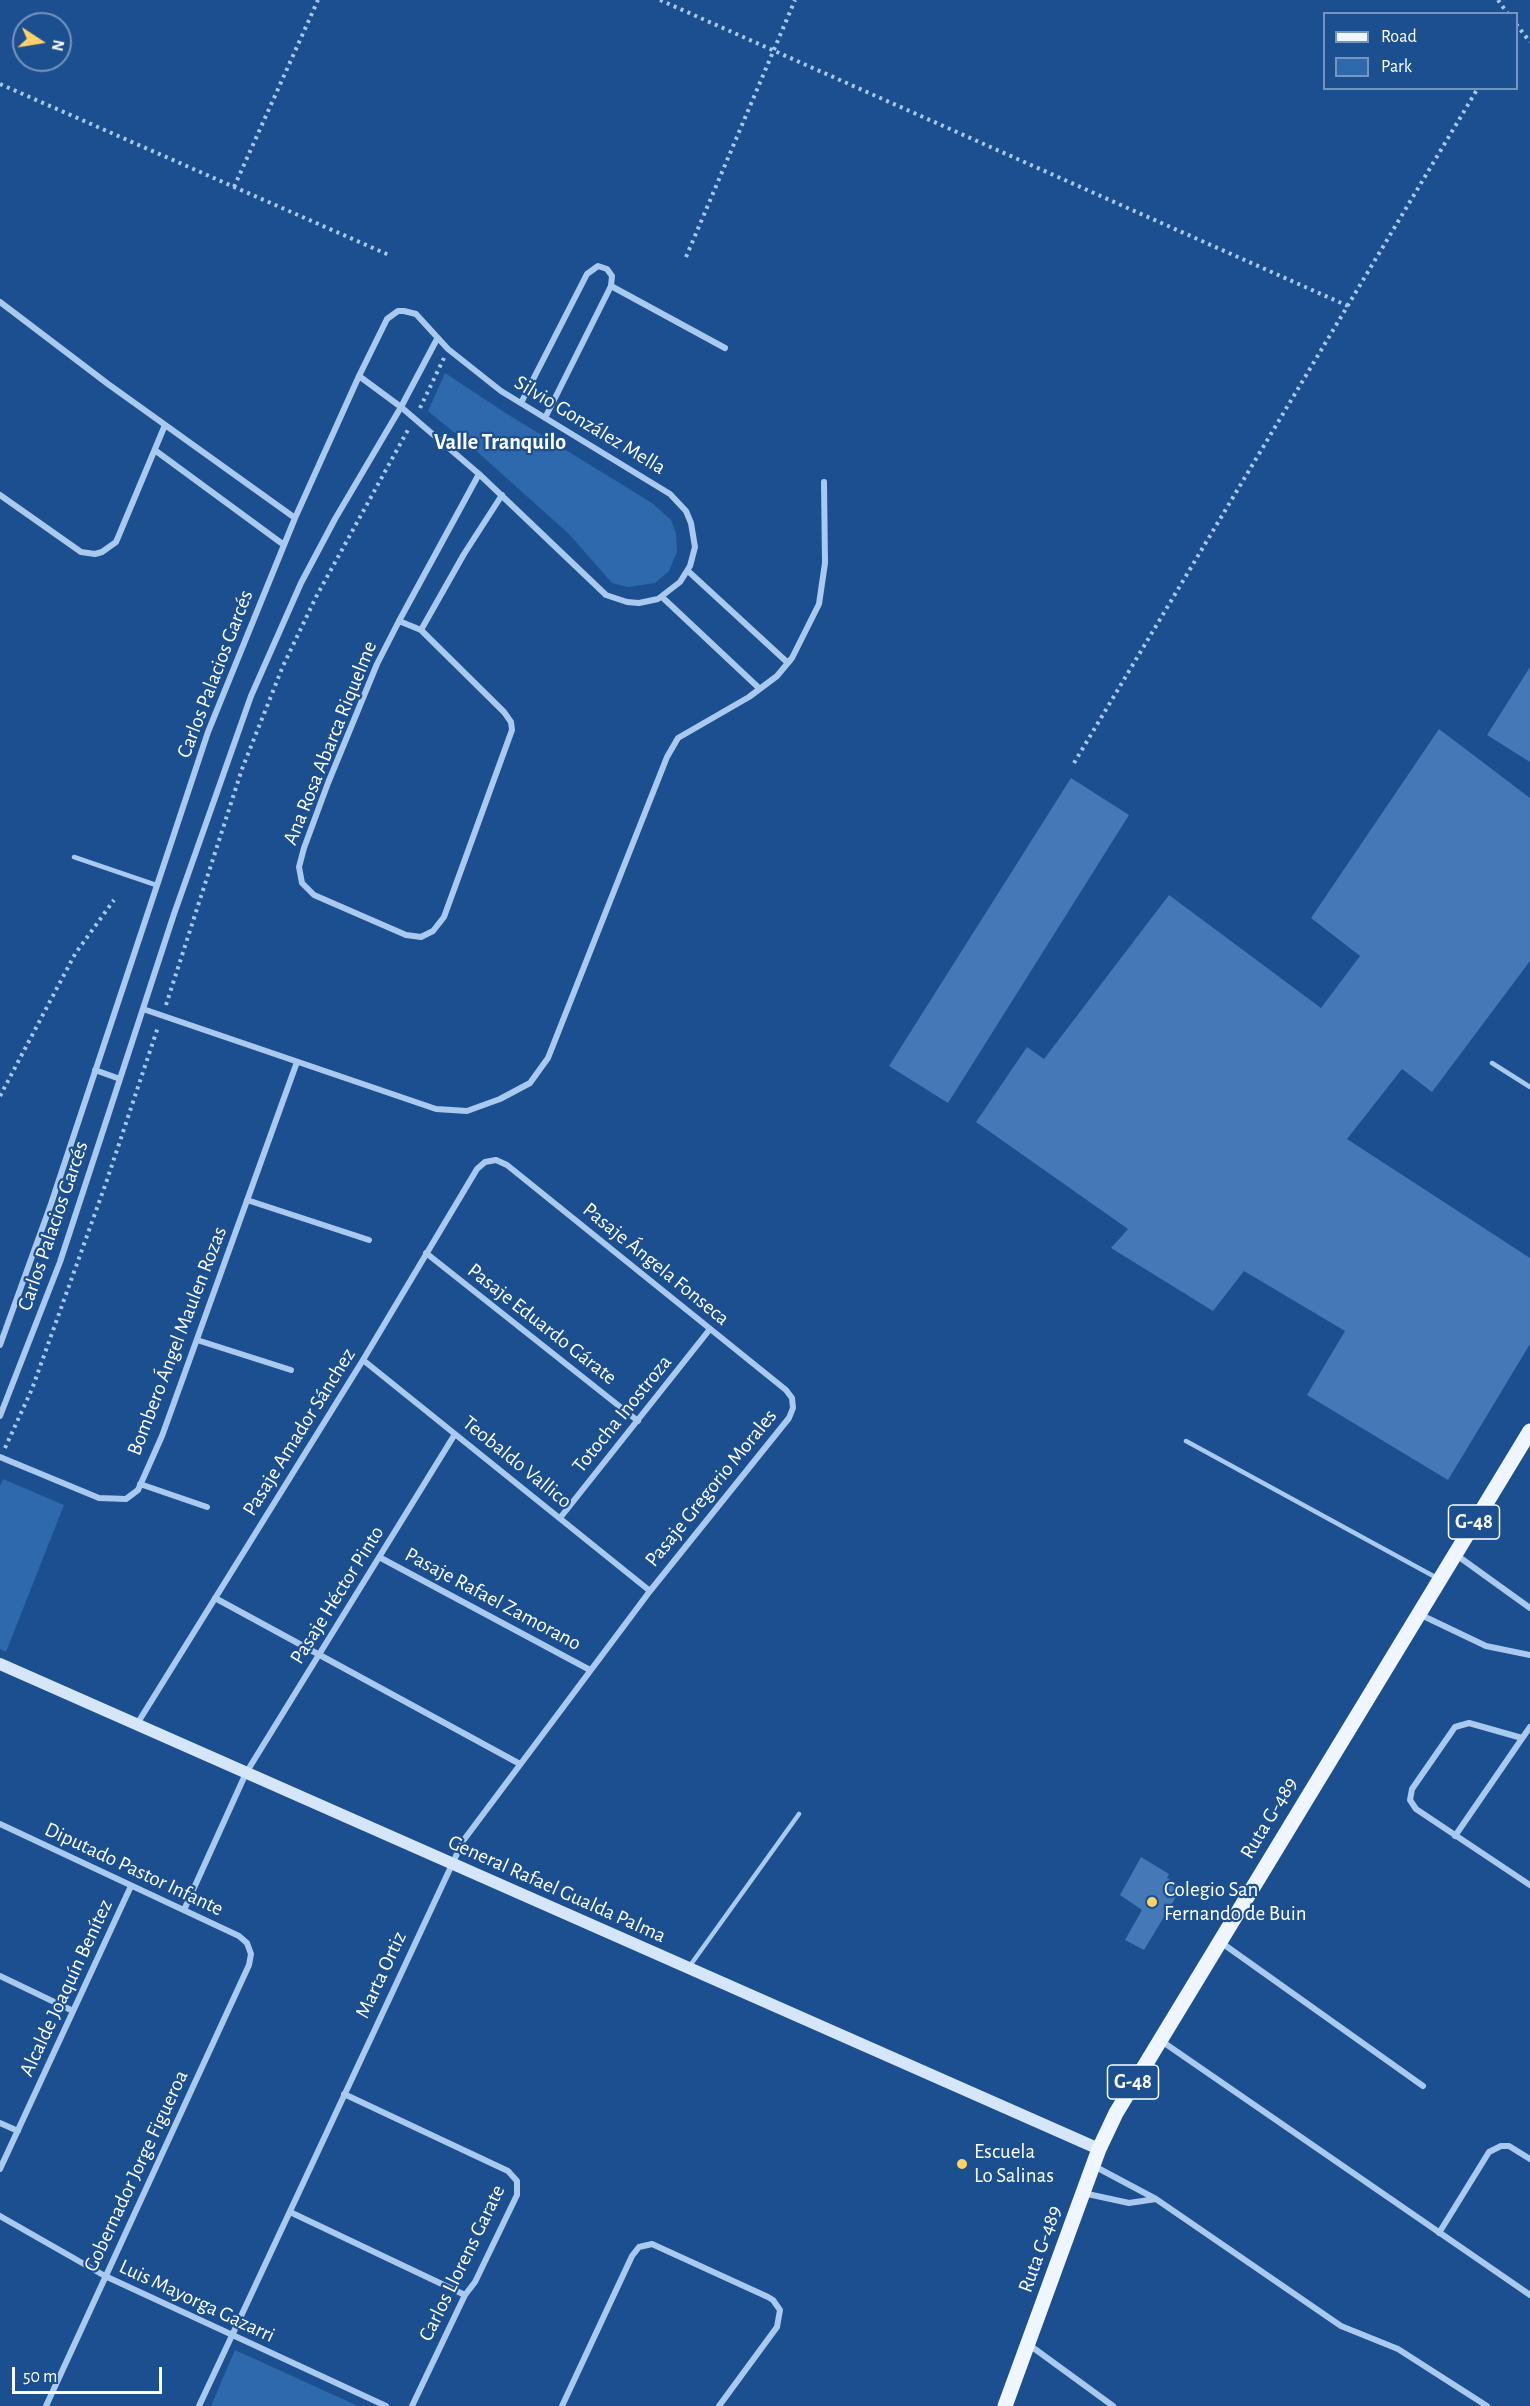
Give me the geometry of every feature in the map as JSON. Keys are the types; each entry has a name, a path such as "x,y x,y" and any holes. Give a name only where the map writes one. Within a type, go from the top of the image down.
{"main road":[{"name":"Ruta G-489","path":"1005,2406 1099,2149 1121,2103 1530,1431"},
{"name":"General Rafael Gualda Palma","path":"0,1664 1099,2149"}],"street":[{"path":"521,403 587,274 598,266 607,269 612,276 611,286 545,418"},
{"path":"611,286 725,348"},
{"path":"0,302 295,518"},
{"name":"Silvio González Mella","path":"404,310 416,314 437,339 482,377 545,418 662,488 678,501 691,523 694,535 693,557 688,571"},
{"name":"Carlos Palacios Garcés","path":"0,1345 51,1204 208,732 295,518 358,376 387,319 392,314 404,310"},
{"name":"Carlos Palacios Garcés","path":"0,1416 56,1272 230,750 275,639 335,519 401,407 437,339"},
{"path":"358,376 401,407 479,474 606,595 627,602 639,603 662,597 674,589 688,571 788,663"},
{"path":"0,495 81,552 88,554 102,552 110,548 120,535 165,425"},
{"path":"156,451 284,545"},
{"name":"Ana Rosa Abarca Riquelme","path":"399,621 421,630 504,712 511,723 512,730 444,917 433,931 416,937 314,895 302,884 299,874 304,848 328,783 373,675 399,621 479,474"},
{"path":"143,1009 436,1109 467,1111 500,1099 531,1083 548,1058 667,757 678,738 760,689 777,676 788,663 819,604 825,563 824,482"},
{"path":"421,630 502,495"},
{"path":"662,597 760,689"},
{"name":"Bombero Ángel Maulen Rozas","path":"0,1457 99,1498 126,1499 138,1490 162,1436 297,1062"},
{"path":"94,1070 120,1079"},
{"name":"Pasaje Amador Sánchez","path":"137,1725 363,1360 477,1169 491,1160"},
{"name":"Pasaje Ángela Fonseca","path":"491,1160 507,1165 786,1390 794,1403"},
{"path":"247,1200 369,1240"},
{"name":"Pasaje Eduardo Gárate","path":"426,1253 638,1421"},
{"name":"Totocha Inostroza","path":"560,1518 710,1329"},
{"path":"196,1340 291,1370"},
{"name":"Teobaldo Vallico","path":"363,1360 650,1591"},
{"name":"Pasaje Gregorio Morales","path":"650,1591 789,1418 794,1403"},
{"name":"Pasaje Héctor Pinto","path":"184,1910 246,1773 455,1434"},
{"path":"140,1484 207,1507"},
{"path":"1455,1554 1530,1608"},
{"name":"Pasaje Rafael Zamorano","path":"379,1557 590,1671"},
{"name":"Marta Ortiz","path":"199,2406 463,1841 650,1591"},
{"path":"215,1598 520,1764"},
{"path":"1419,1614 1486,1646 1530,1655"},
{"path":"1522,1738 1469,1723 1455,1727 1412,1789 1410,1800 1416,1809 1530,1885"},
{"path":"1455,1836 1530,1727"},
{"name":"Diputado Pastor Infante","path":"0,1824 238,1936 249,1948"},
{"name":"Alcalde Joaquín Benítez","path":"0,2169 131,1886"},
{"path":"1219,1941 1423,2086"},
{"name":"Gobernador Jorge Figueroa","path":"46,2406 249,1965 251,1954 249,1948"},
{"path":"0,1976 73,2011"},
{"path":"1159,2040 1530,2295"},
{"name":"Carlos Llorens Garate","path":"344,2094 508,2171 515,2177 518,2186 517,2195 476,2282 465,2295 412,2406"},
{"path":"0,2123 18,2131"},
{"path":"1439,2233 1489,2152 1501,2146 1509,2146 1530,2159"},
{"path":"1093,2165 1156,2199 1341,2326 1398,2349 1486,2406"},
{"path":"1083,2193 1129,2203 1156,2199"},
{"path":"290,2212 465,2295"},
{"name":"Luis Mayorga Gazarri","path":"0,2216 105,2276 386,2406"},
{"path":"562,2406 632,2256 645,2245 659,2247 768,2297 780,2310 781,2316 777,2327 719,2406"},
{"path":"1028,2344 1113,2406"}],"lane":[{"path":"74,857 156,885"},
{"path":"1492,1063 1530,1087"},
{"path":"1186,1441 1440,1579"},
{"path":"687,1969 800,1814"}],"path":[{"path":"234,187 318,0"},
{"path":"660,0 1348,306"},
{"path":"686,257 795,0"},
{"path":"1518,27 1530,42"},
{"path":"0,84 389,255"},
{"path":"1074,763 1477,90"},
{"path":"0,1457 36,1378 107,1180 242,769 283,666 316,597 415,419 448,349"},
{"path":"0,1096 75,954 114,900"}],"green space":[{"path":"445,373 652,503 671,520 676,533 677,552 669,571 655,583 628,587 612,583 569,534 428,411"},
{"path":"3,1479 64,1505 6,1652 0,1649 0,1486"},
{"path":"235,2350 358,2406 211,2406"}],"building":[{"path":"1530,667 1530,762 1487,735"},
{"path":"1439,729 1530,798 1530,961 1432,1092 1402,1069 1347,1139 1530,1258 1530,1344 1448,1480 1307,1395 1345,1331 1244,1271 1213,1311 1111,1248 1128,1229 976,1122 1027,1047 1044,1059 1169,895 1321,1008 1360,956 1311,918"},
{"path":"1071,778 1129,815 948,1103 889,1066"},
{"name":"Colegio San Fernando de Buin","path":"1141,1857 1169,1874 1167,1878 1182,1887 1144,1950 1125,1940 1142,1910 1120,1895"}],"place":[{"name":"Colegio San Fernando de Buin","path":"1152,1902"},
{"name":"Escuela Lo Salinas","path":"962,2164"}],"district":[{"name":"Valle Tranquilo","path":"500,442"}]}
